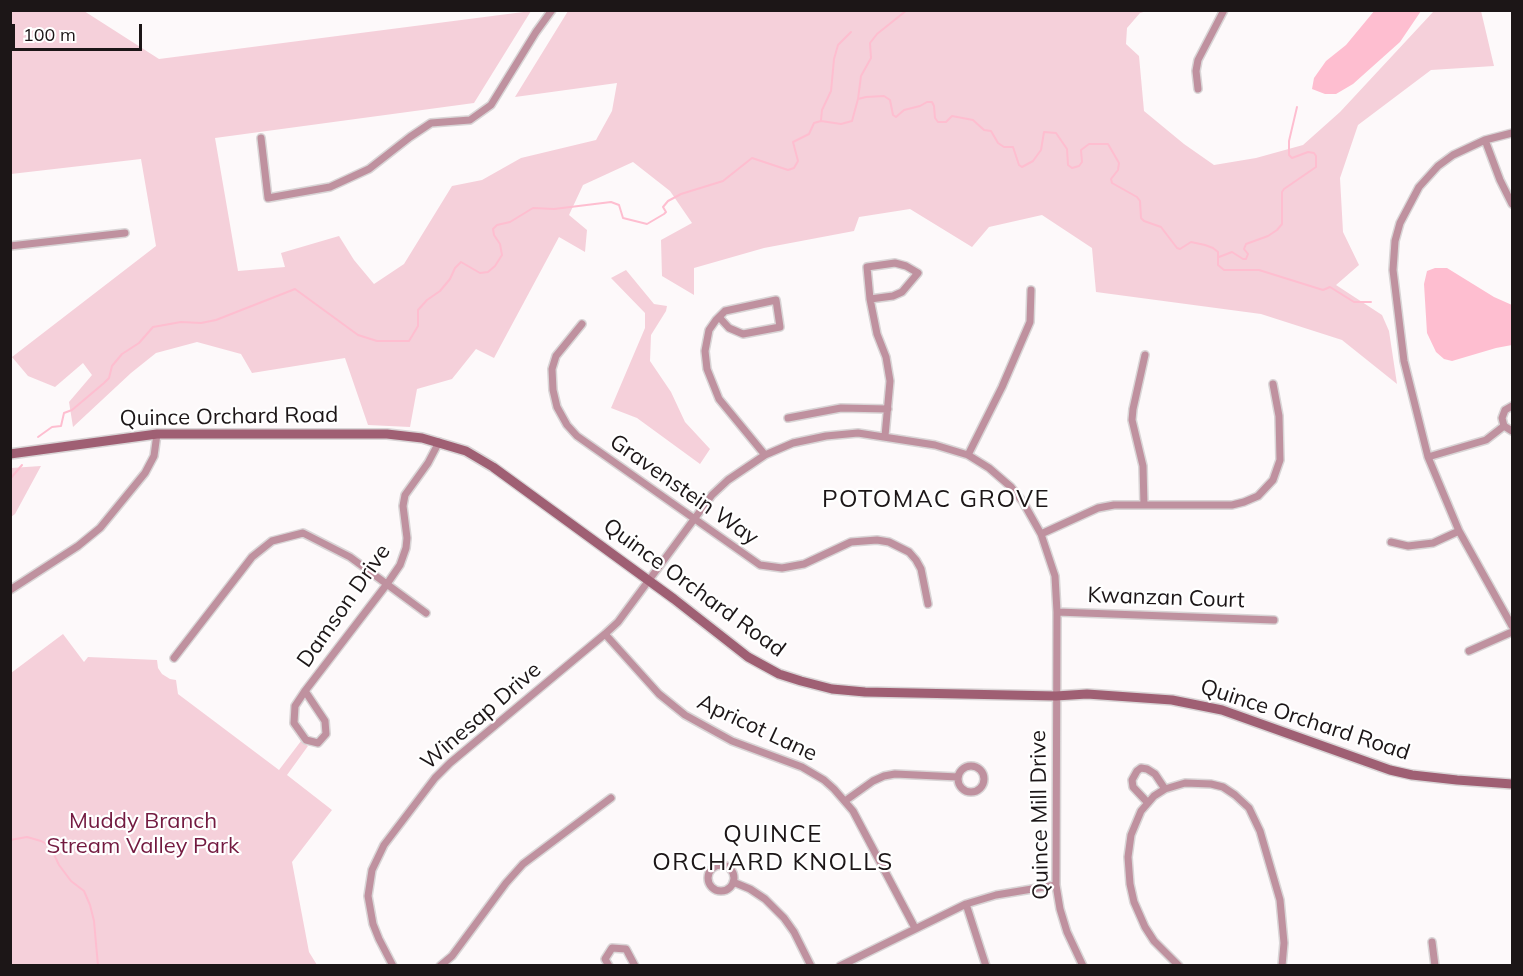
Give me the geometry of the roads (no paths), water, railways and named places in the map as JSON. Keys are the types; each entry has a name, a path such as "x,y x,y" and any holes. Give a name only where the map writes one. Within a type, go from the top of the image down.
{"street":[{"path":"261,138 268,198 330,187 369,169 431,123 470,120 491,105 552,10"},
{"path":"1198,89 1196,71 1198,60 1224,10"},
{"path":"1512,133 1485,140 1453,154 1438,166 1419,187 1400,223 1395,241 1393,270 1404,361 1428,457 1459,531 1512,626"},
{"path":"1485,140 1512,204"},
{"path":"10,246 125,233"},
{"path":"870,299 893,297 902,292 918,273 895,263 867,267 870,299 877,334 886,357 890,381 885,436"},
{"path":"968,455 1002,387 1030,322 1031,290"},
{"path":"719,317 729,328 743,334 780,327 776,300 725,311 719,317 709,330 705,351 709,376 719,399 765,455"},
{"name":"Gravenstein Way","path":"582,324 556,356 552,369 555,399 567,425 577,436 760,565 782,568 804,564 851,542 877,540 889,542 909,552 916,560 921,569 928,604"},
{"path":"1144,505 1143,466 1132,420 1132,409 1145,355"},
{"path":"1041,534 1098,508 1114,505 1232,505 1258,496 1273,480 1280,460 1279,416 1273,384"},
{"path":"1504,426 1503,414 1512,406"},
{"path":"788,418 842,408 888,409"},
{"path":"1428,457 1486,440 1504,426"},
{"path":"1504,426 1512,431"},
{"name":"Winesap Drive","path":"393,966 373,924 368,896 372,870 384,845 420,795 450,763 605,634 650,581 712,495 728,480 765,455 794,443 826,436 858,433 885,436"},
{"path":"10,590 78,546 100,528 146,473 154,456 157,434"},
{"name":"Quince Orchard Road","path":"10,454 157,434 387,434 406,435 439,442 466,452 494,467 650,581 748,657 780,674 801,681 832,689 865,692 1056,696 1087,694 1172,700 1222,710 1390,770 1446,779 1512,784"},
{"name":"Quince Mill Drive","path":"885,436 935,445 968,455 989,468 1011,487 1023,502 1041,534 1055,576 1058,612 1056,885 1067,932 1083,966"},
{"name":"Damson Drive","path":"305,691 325,721 326,734 318,743 306,740 294,723 295,706 305,691 400,565 407,538 403,506 405,495 428,463 439,442"},
{"path":"1391,542 1408,546 1433,543 1459,531"},
{"path":"174,658 252,557 272,541 303,534 350,557 426,613"},
{"name":"Kwanzan Court","path":"1058,612 1274,620"},
{"path":"1468,651 1512,632"},
{"name":"Apricot Lane","path":"605,634 659,694 685,715 732,741 802,766 824,780 853,811 915,928"},
{"path":"1148,803 1133,787 1132,780 1137,771 1141,768 1155,774 1165,789"},
{"path":"845,801 884,776 895,774 958,777"},
{"path":"1179,966 1154,941 1145,927 1134,902 1128,856 1131,835 1141,811 1154,796 1165,789 1185,783 1211,784 1223,788 1249,808 1260,831 1280,900 1284,943 1282,966"},
{"path":"440,966 452,956 506,883 523,864 611,798"},
{"path":"733,882 750,888 784,918 794,932 811,966"},
{"path":"840,966 966,904 996,895 1056,885"},
{"path":"966,904 986,966"},
{"path":"1432,942 1435,966"},
{"path":"609,966 605,958 612,948 626,949 635,966"}],"waterway":[{"path":"858,99 861,76 871,58 870,43 877,34 907,10"},
{"path":"821,120 822,110 831,91 834,59 838,45 851,32"},
{"path":"38,437 52,427 61,426 64,413 72,410 104,383 109,378 112,366 122,354 139,343 153,327 181,322 201,323 216,320 295,289 358,335 377,341 409,341 418,326 418,310 440,291 461,262 480,273 488,272 495,266 502,255 500,244 494,235 493,229 497,225 510,222 533,208 554,209 611,202 619,205 623,218 647,224 666,212 663,207 668,201 681,194 723,181 752,158 788,170 794,168 798,161 793,142 809,134 814,123 821,121 841,124 852,121 858,99 866,97 884,96 890,100 893,115 896,117 904,110 932,102 938,122 946,122 952,116 973,120 984,130 991,131 998,143 1004,147 1013,147 1019,165 1022,167 1033,161 1041,150 1044,132 1056,133 1067,149 1068,165 1072,168 1079,166 1082,162 1081,150 1089,144 1108,144 1119,163 1118,170 1111,179 1112,183 1137,197 1140,201 1141,218 1161,227 1177,248 1180,249 1191,242 1205,245 1218,252 1218,265 1224,270 1259,270 1323,290 1330,287 1354,302 1371,302"},
{"path":"1219,257 1232,252 1246,259 1248,254 1244,249 1246,244 1268,236 1282,224 1282,192 1284,189 1316,167 1314,153 1308,152 1292,158 1289,155 1289,141 1297,107"},
{"path":"10,479 22,465"},
{"path":"10,840 27,837 50,846 59,865 71,881 84,891 94,921 98,966"}],"district":[{"name":"POTOMAC GROVE","path":"936,500"},
{"name":"QUINCE ORCHARD KNOLLS","path":"773,849"}],"park label":[{"name":"Muddy Branch Stream Valley Park","path":"143,834"}]}
